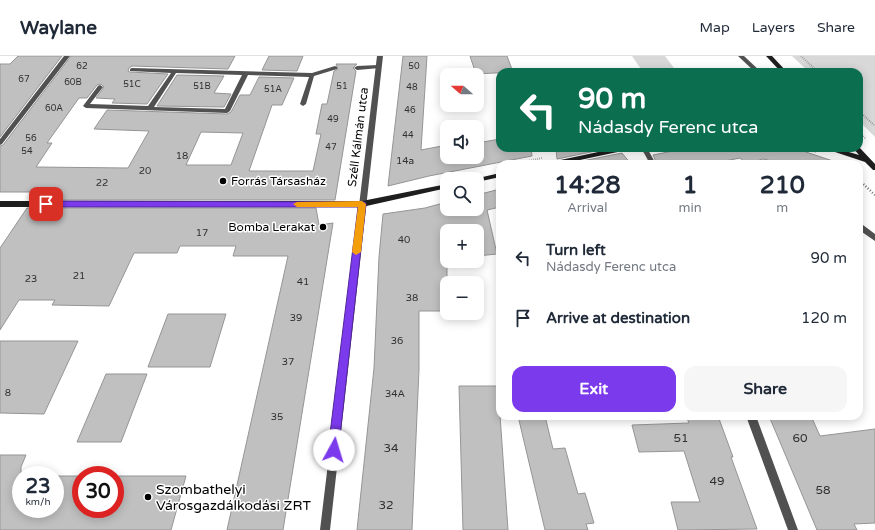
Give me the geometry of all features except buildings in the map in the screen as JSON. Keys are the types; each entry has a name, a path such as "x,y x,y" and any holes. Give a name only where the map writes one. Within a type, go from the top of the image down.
{"street":[{"path":"0,143 67,56"},
{"name":"Széll Kálmán utca","path":"325,530 380,56"},
{"path":"741,56 754,68"},
{"path":"769,56 780,68"},
{"path":"132,70 312,75 335,68"},
{"path":"357,68 378,68"},
{"path":"150,108 175,71"},
{"path":"100,87 86,106 227,111 246,73"},
{"path":"303,104 312,75"},
{"path":"570,160 607,152"},
{"path":"841,152 867,160"},
{"path":"860,152 875,168"},
{"path":"484,178 496,176"},
{"path":"0,204 362,204 440,187"},
{"path":"863,229 875,238"},
{"path":"752,420 793,530"}],"path":[{"path":"801,56 814,68"},
{"path":"863,115 875,126"},
{"path":"817,152 821,153"},
{"path":"863,184 875,195"}],"shaded area":[{"path":"632,56 665,56 674,68 640,68"},
{"path":"792,56 875,56 875,137 863,125 863,68 805,68"}],"slow traffic":[{"path":"297,204 362,204 356,252"}],"place":[{"name":"Forrás Társasház","path":"223,181"},
{"name":"Bomba Lerakat","path":"323,227"},
{"name":"Szombathelyi Városgazdálkodási ZRT","path":"148,497"}],"route":[{"path":"46,204 362,204 334,450"}]}
